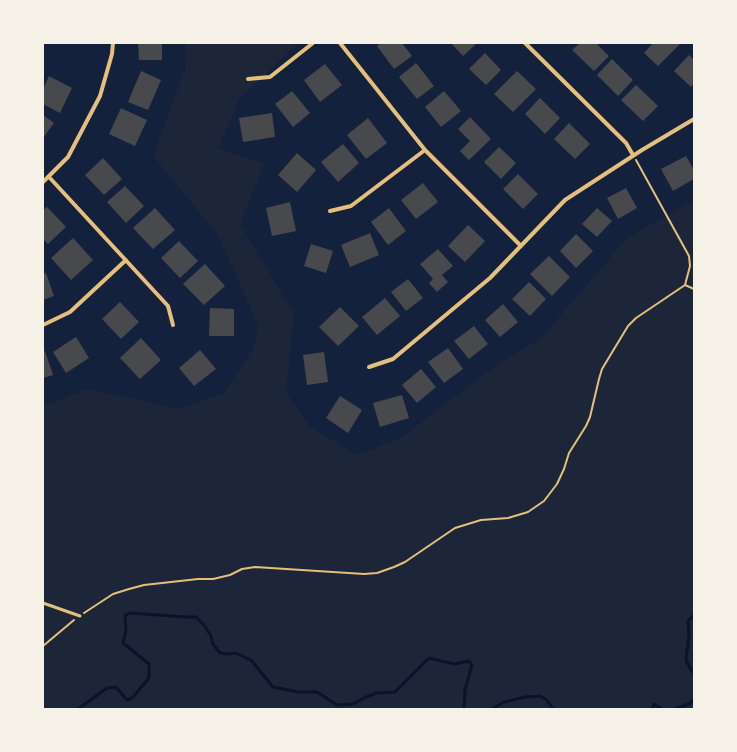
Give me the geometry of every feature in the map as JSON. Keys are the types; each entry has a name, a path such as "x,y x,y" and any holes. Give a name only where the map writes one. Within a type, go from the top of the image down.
{"street":[{"path":"43,182 68,157 100,96 112,54 113,43"},
{"path":"248,79 270,77 313,43"},
{"path":"340,43 425,150 521,246"},
{"path":"525,43 626,144 633,155"},
{"path":"369,367 393,359 490,278 565,200 633,155 694,119"},
{"path":"330,211 351,206 425,150"},
{"path":"49,177 168,306 173,325"},
{"path":"43,325 70,312 126,260"}],"lane":[{"path":"43,603 80,616"}],"path":[{"path":"43,646 80,616 113,594 128,589 144,585 198,579 213,579 230,575 242,569 255,567 364,574 377,573 394,568 405,562 454,528 481,520 508,518 528,512 544,501 557,484 569,453 586,426 590,417 602,369 628,326 636,318 685,285 690,266 689,256 638,164"},
{"path":"685,285 694,290"}],"shaded area":[{"path":"186,43 298,43 239,100 218,148 264,164 240,224 294,314 286,392 310,427 357,455 401,438 499,363 541,338 627,238 694,200 694,709 43,709 43,406 88,389 180,409 224,393 254,347 258,325 218,235 153,156 185,69"}],"building":[{"path":"138,43 162,43 162,60 139,60"},
{"path":"381,43 402,43 412,56 394,69 377,46"},
{"path":"451,43 477,43 463,56"},
{"path":"580,43 596,43 609,56 594,71 572,50"},
{"path":"653,43 681,43 658,66 644,53"},
{"path":"485,53 501,70 486,85 469,69"},
{"path":"689,55 694,60 694,83 691,87 674,71"},
{"path":"612,59 633,80 618,96 597,75"},
{"path":"416,63 434,86 417,99 399,77"},
{"path":"325,64 342,85 320,102 304,80"},
{"path":"141,71 161,80 148,110 128,102"},
{"path":"517,71 536,89 513,112 494,94"},
{"path":"49,76 72,88 60,113 43,104 43,89"},
{"path":"636,85 658,106 643,121 621,100"},
{"path":"292,91 310,113 293,127 275,104"},
{"path":"444,91 461,111 441,127 425,107"},
{"path":"540,98 560,118 545,134 525,114"},
{"path":"121,108 147,120 135,146 109,134"},
{"path":"272,113 275,137 243,142 239,118"},
{"path":"43,115 54,123 43,138"},
{"path":"470,117 491,139 469,160 460,151 470,141 458,129"},
{"path":"368,118 387,143 366,159 347,135"},
{"path":"569,123 590,144 575,159 554,139"},
{"path":"343,144 359,163 338,182 321,162"},
{"path":"499,147 516,163 501,179 484,162"},
{"path":"297,153 316,170 297,192 278,175"},
{"path":"686,156 694,170 694,179 673,191 661,169"},
{"path":"103,158 122,179 104,195 85,175"},
{"path":"518,174 538,194 523,209 503,189"},
{"path":"423,183 438,202 416,219 401,200"},
{"path":"125,186 144,206 126,223 107,202"},
{"path":"626,188 637,208 618,219 607,198"},
{"path":"290,202 296,231 272,236 266,208"},
{"path":"47,207 66,227 48,244 43,239 43,210"},
{"path":"155,208 175,230 153,249 133,228"},
{"path":"389,208 406,231 388,245 371,222"},
{"path":"597,208 612,221 597,237 582,224"},
{"path":"468,225 485,241 465,262 448,246"},
{"path":"370,233 379,255 350,267 341,245"},
{"path":"576,234 593,251 576,268 560,251"},
{"path":"73,238 93,260 71,280 51,258"},
{"path":"179,241 198,261 180,278 161,258"},
{"path":"311,244 333,251 326,273 304,266"},
{"path":"438,249 453,266 442,275 448,282 437,292 429,283 433,279 420,264"},
{"path":"549,256 570,277 552,296 530,274"},
{"path":"205,264 225,286 204,305 183,284"},
{"path":"46,273 54,296 43,300 43,274"},
{"path":"408,279 423,298 406,311 391,292"},
{"path":"529,282 546,299 530,316 512,299"},
{"path":"385,298 400,316 377,335 362,317"},
{"path":"120,302 139,322 121,339 102,319"},
{"path":"503,304 518,322 500,337 485,320"},
{"path":"340,307 359,326 338,346 319,327"},
{"path":"210,308 234,309 234,336 209,336"},
{"path":"474,326 488,344 469,359 454,341"},
{"path":"76,337 89,358 66,373 53,352"},
{"path":"141,338 161,360 140,379 120,358"},
{"path":"448,348 463,369 444,383 428,362"},
{"path":"200,350 216,369 194,386 179,368"},
{"path":"45,351 53,375 43,378 43,352"},
{"path":"324,352 328,382 307,385 303,355"},
{"path":"421,369 436,387 417,403 402,385"},
{"path":"402,395 409,418 380,427 373,403"},
{"path":"340,396 362,410 348,433 326,418"}],"waterway":[{"path":"78,709 107,688 116,687 127,700 132,698 149,678 149,664 123,643 126,629 125,615 131,613 196,617 204,625 211,636 213,644 220,653 235,653 251,660 273,687 299,692 317,692 337,705 353,704 377,693 395,692 429,658 454,664 469,661 472,665 465,690 464,709"},
{"path":"694,615 688,621 689,634 686,660 694,673"},
{"path":"492,709 504,702 525,697 540,696 547,700 553,709"},
{"path":"675,709 689,704 694,700"},
{"path":"652,709 654,704 662,709"}]}
